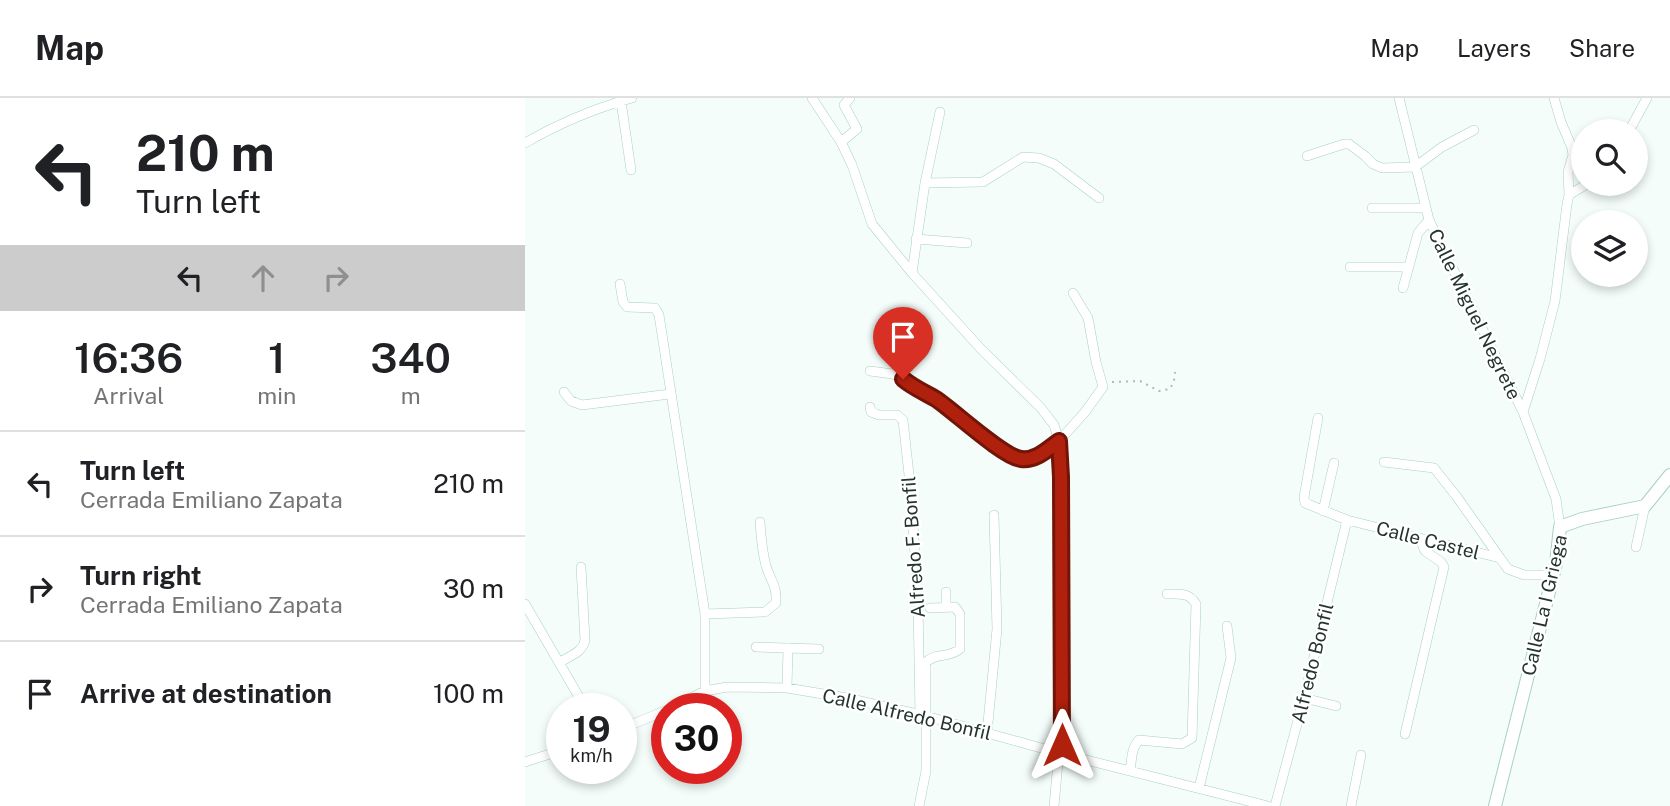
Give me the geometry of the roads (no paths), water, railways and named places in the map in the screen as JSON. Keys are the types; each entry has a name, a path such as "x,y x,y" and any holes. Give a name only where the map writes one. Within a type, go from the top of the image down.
{"street":[{"path":"525,143 541,133 632,98"},
{"path":"812,98 841,142 852,165 871,224 981,349 1041,408 1054,425 1059,441 1061,477 1062,705 1062,745 1054,806"},
{"path":"841,142 857,129 844,106 850,98"},
{"name":"Calle Miguel Negrete","path":"1399,98 1429,220 1523,412 1556,499 1560,527"},
{"path":"1523,412 1555,301 1569,195 1568,172 1573,148 1561,122 1555,98"},
{"path":"1636,119 1647,98"},
{"path":"621,101 631,170"},
{"path":"912,273 925,183 940,113"},
{"path":"1307,156 1349,144 1382,168 1415,167 1442,147 1474,130"},
{"path":"925,183 983,182 1023,157 1038,158 1054,164 1099,198"},
{"path":"1372,208 1425,208"},
{"path":"1403,288 1418,233 1429,220"},
{"path":"916,239 967,243"},
{"path":"1350,267 1409,267"},
{"path":"620,284 623,302 627,307 655,308 659,315 705,614 705,691"},
{"path":"870,371 893,374 903,379 934,398 1004,451 1017,459 1030,459 1059,441 1103,387 1088,318 1073,292"},
{"path":"564,392 571,401 582,405 670,394"},
{"name":"Alfredo F. Bonfil","path":"870,407 871,412 879,415 898,415 903,419 911,493 923,716"},
{"name":"Calle Castel","path":"1318,418 1305,503 1347,520 1500,558 1508,569 1524,575 1553,575"},
{"path":"1384,462 1434,468 1500,558"},
{"path":"1323,511 1335,463"},
{"path":"1636,547 1645,506 1670,475"},
{"name":"Calle La I Griega","path":"1495,806 1553,575 1560,527 1582,519 1645,506"},
{"path":"987,733 997,629 994,515"},
{"name":"Alfredo Bonfil","path":"1275,806 1347,520"},
{"path":"705,614 765,612 776,603 777,590 762,551 759,522"},
{"path":"1405,734 1444,567 1425,551 1420,539"},
{"path":"560,662 584,646 581,567"},
{"path":"946,592 946,608"},
{"path":"1131,771 1132,751 1137,741 1182,744 1192,738 1196,604 1193,598 1186,594 1167,594"},
{"path":"525,604 577,693"},
{"path":"919,806 926,771 923,716 926,662 931,657 953,655 960,649 960,614 954,607 930,608"},
{"path":"1199,788 1231,658 1227,626"},
{"path":"756,647 819,649"},
{"path":"787,688 789,648"},
{"name":"Calle Alfredo Bonfil","path":"701,693 727,687 787,688 847,698 1268,806"},
{"path":"1304,698 1336,706"},
{"path":"525,762 546,755"},
{"path":"1351,806 1361,755"}]}
